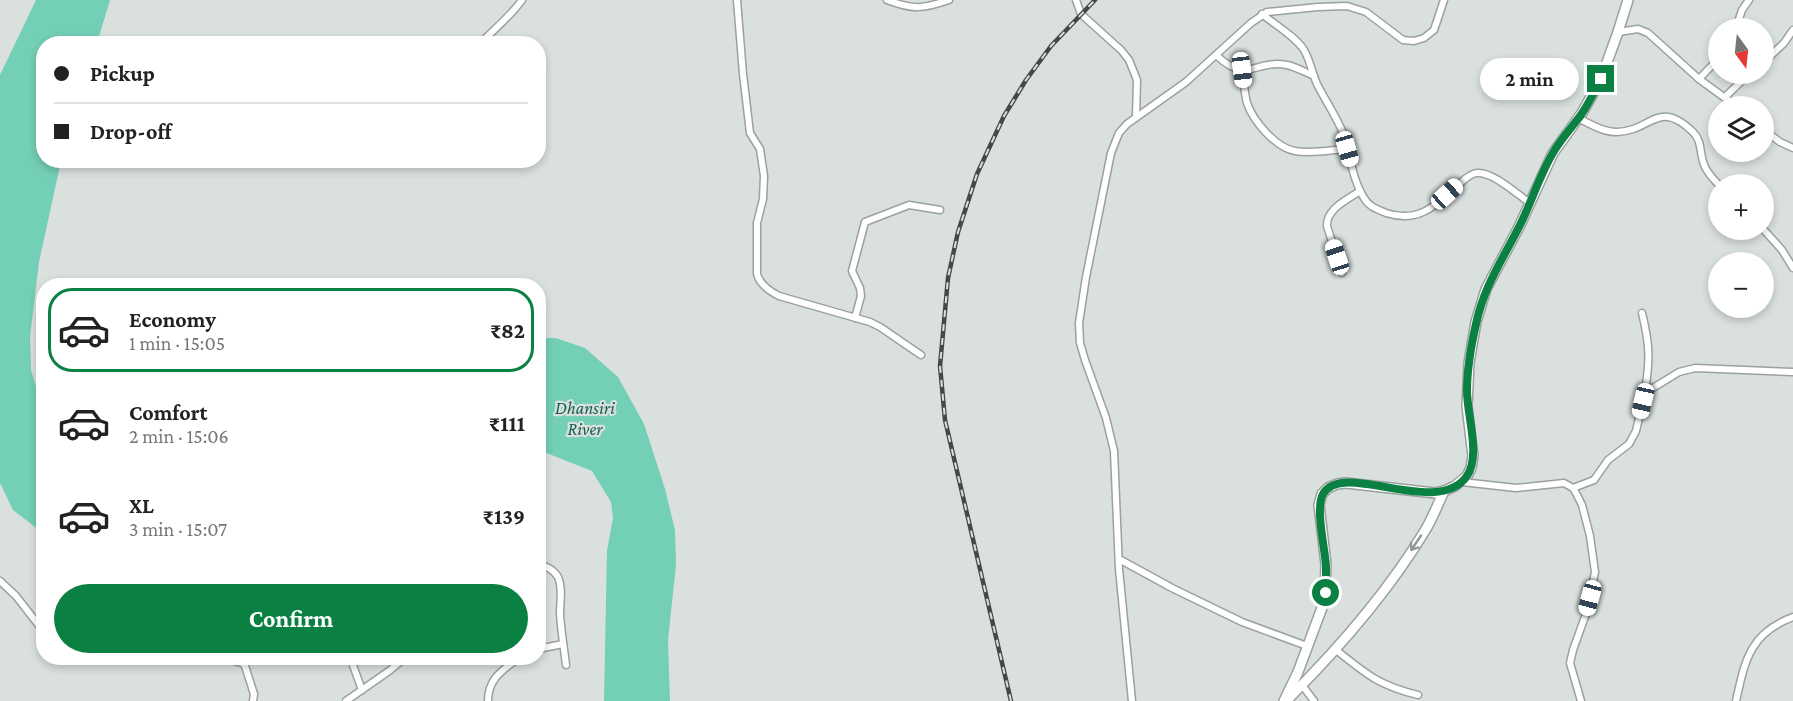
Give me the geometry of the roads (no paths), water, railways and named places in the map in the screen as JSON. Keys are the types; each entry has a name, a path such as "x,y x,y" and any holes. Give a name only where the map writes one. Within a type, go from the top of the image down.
{"highway":[{"path":"1285,701 1326,593 1326,564 1319,505 1322,495 1328,488 1337,484 1355,483 1426,492 1444,492 1462,482 1471,468 1473,456 1467,394 1471,349 1486,289 1553,153 1578,118 1601,79 1628,0"},
{"path":"1285,701 1335,649 1382,593 1426,528 1444,492"}],"street":[{"path":"488,36 522,0"},
{"path":"737,0 750,133 760,149 764,176 763,199 758,223 756,268 758,278 764,286 778,296 880,327 921,355"},
{"path":"887,0 906,6 924,8 949,0"},
{"path":"1076,0 1080,14 1121,50 1129,60 1137,80 1136,117"},
{"path":"1132,701 1119,559 1114,451 1106,418 1084,360 1078,323 1111,153 1119,133 1136,117 1186,82 1262,14 1280,10 1347,6 1366,12 1403,40 1414,41 1424,38 1434,30 1444,0"},
{"path":"1739,18 1749,0"},
{"path":"1262,14 1300,44 1342,130 1360,190 1368,204 1390,214 1414,216 1430,210 1471,174 1479,172 1493,177 1530,203"},
{"path":"1618,33 1643,30 1664,45 1699,79 1724,96"},
{"path":"1774,52 1793,30"},
{"path":"1216,55 1227,65 1242,70 1287,65 1314,76"},
{"path":"1242,70 1245,95 1251,110 1278,145 1305,152 1347,149"},
{"path":"1699,79 1708,70"},
{"path":"1726,96 1739,84"},
{"path":"1578,118 1609,131 1619,132 1630,130 1659,117 1674,118 1699,141 1705,167 1710,174"},
{"path":"1774,138 1793,148"},
{"path":"1342,273 1326,219 1331,212 1360,190"},
{"path":"855,318 861,296 852,271 865,222 909,205 940,210"},
{"path":"1773,240 1793,268"},
{"path":"1573,488 1594,480 1608,460 1629,444 1636,431 1645,396 1650,355 1642,313"},
{"path":"1645,396 1653,387 1689,368 1793,372"},
{"path":"1462,482 1516,488 1564,483 1573,488 1582,505 1595,562 1592,592 1570,663 1581,701"},
{"path":"1119,559 1242,622 1307,646"},
{"path":"546,567 558,576 561,588 560,613 566,665"},
{"path":"0,581 16,596 36,622"},
{"path":"1736,701 1751,649 1758,639 1774,625 1793,617"},
{"path":"546,648 563,644"},
{"path":"1335,649 1378,682 1418,695"},
{"path":"245,665 253,692 253,701"},
{"path":"353,665 362,690"},
{"path":"346,701 396,665"},
{"path":"488,701 488,690 495,677 510,665"},
{"path":"1302,685 1314,701"}],"water":[{"path":"36,0 110,0 99,36 36,36 36,168 59,168 36,278 30,336 31,370 36,387 36,528 13,510 0,483 0,75"},
{"name":"Dhansiri River","path":"546,338 556,338 585,348 618,377 644,424 665,489 675,530 676,565 668,640 670,701 604,701 607,551 613,518 611,502 592,471 546,453"}],"railway":[{"path":"1011,701 945,420 940,366 948,278 958,232 977,174 1004,116 1026,80 1051,46 1095,0"}]}
